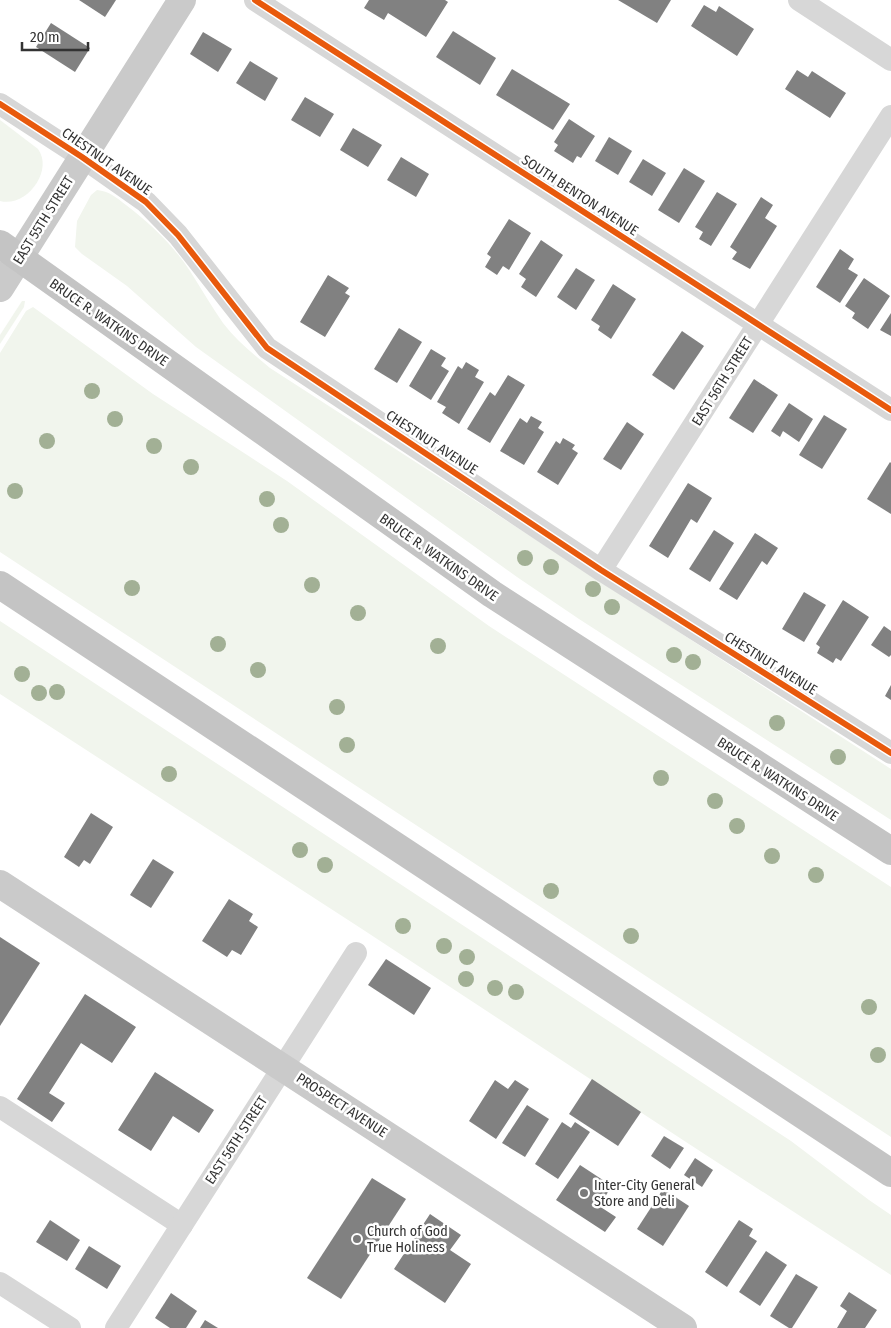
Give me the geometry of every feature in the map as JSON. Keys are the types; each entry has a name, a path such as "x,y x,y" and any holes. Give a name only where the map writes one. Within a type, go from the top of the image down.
{"highway":[{"name":"BRUCE R. WATKINS DRIVE","path":"9,251 492,594 891,851"},
{"path":"0,584 891,1173"}],"main road":[{"name":"EAST 55TH STREET","path":"0,288 9,251 82,157 182,0"},
{"name":"PROSPECT AVENUE","path":"0,884 683,1328"}],"street":[{"name":"SOUTH BENTON AVENUE","path":"255,0 891,410"},
{"path":"799,0 891,60"},
{"name":"CHESTNUT AVENUE","path":"0,104 82,157 146,202 190,250 267,348 601,570 891,754"},
{"name":"EAST 56TH STREET","path":"601,570 891,116"},
{"name":"EAST 56TH STREET","path":"116,1328 356,953"},
{"path":"0,1106 182,1225"},
{"path":"0,1283 70,1328"}],"shaded area":[{"path":"0,120 38,149 42,158 40,177 35,186 19,199 10,202 0,201"},
{"path":"97,190 116,197 161,235 183,261 228,329 245,347 270,368 891,769 891,820 517,577 196,347 127,286 75,247 77,221 91,195"},
{"path":"22,301 25,301 24,307 0,344 0,335"},
{"path":"33,307 153,394 287,481 489,626 891,887 891,1137 0,552 0,353 26,311"},
{"path":"0,621 791,1141 891,1215 891,1275 0,694"}],"building":[{"path":"79,0 116,0 105,17"},
{"path":"369,0 445,0 448,2 426,37 388,13 384,20 364,8"},
{"path":"618,0 671,0 657,23"},
{"path":"704,5 716,12 719,6 754,29 737,56 691,26"},
{"path":"51,23 90,48 75,72 36,47"},
{"path":"453,31 496,58 480,85 436,57"},
{"path":"203,32 232,49 218,72 190,54"},
{"path":"250,61 278,78 265,101 236,83"},
{"path":"512,69 570,104 553,130 496,95"},
{"path":"797,70 808,77 812,71 846,93 830,118 785,89"},
{"path":"305,97 334,114 320,137 291,120"},
{"path":"569,119 595,136 581,158 577,156 573,163 554,151 558,145 554,142"},
{"path":"353,128 382,145 368,167 340,150"},
{"path":"609,137 632,151 618,175 595,161"},
{"path":"401,157 429,174 416,197 387,180"},
{"path":"643,159 666,173 652,196 629,182"},
{"path":"684,168 705,181 679,223 658,210"},
{"path":"717,192 737,204 711,246 699,239 703,232 695,227"},
{"path":"761,197 773,205 765,218 777,226 750,269 732,259 737,252 730,247"},
{"path":"509,219 531,233 509,270 503,266 497,275 485,267 491,257 487,254"},
{"path":"541,240 563,255 536,297 521,287 526,279 519,274"},
{"path":"840,249 854,259 848,269 858,275 840,303 816,287"},
{"path":"576,268 595,280 576,310 557,297"},
{"path":"328,275 349,288 345,293 350,296 325,337 300,322"},
{"path":"864,278 890,296 868,329 852,318 855,313 845,306"},
{"path":"613,284 636,299 611,339 598,330 600,326 591,320"},
{"path":"891,313 891,336 880,330"},
{"path":"399,328 422,342 397,383 374,369"},
{"path":"682,331 704,346 674,390 652,375"},
{"path":"431,349 446,358 441,366 449,371 431,400 409,386"},
{"path":"466,362 479,370 475,377 484,382 459,424 442,413 446,407 437,402 458,366 462,369"},
{"path":"508,375 525,385 490,443 467,429 490,392 495,396"},
{"path":"754,379 778,395 753,433 729,418"},
{"path":"789,403 813,419 799,442 783,431 780,437 771,431"},
{"path":"824,415 847,429 822,469 799,455"},
{"path":"531,416 542,422 538,428 544,432 524,465 500,451 520,418 527,423"},
{"path":"627,422 644,434 621,470 603,459"},
{"path":"563,438 575,445 572,449 578,453 558,485 537,472 556,441 560,444"},
{"path":"891,463 891,514 867,499"},
{"path":"688,483 712,498 697,523 691,519 668,558 649,546"},
{"path":"714,530 734,543 710,582 689,569"},
{"path":"755,533 778,548 767,565 762,561 737,600 719,589"},
{"path":"804,592 826,605 804,642 782,629"},
{"path":"843,600 869,617 841,661 836,658 833,663 817,653 820,647 816,644"},
{"path":"884,626 891,631 891,655 889,657 871,645"},
{"path":"891,685 891,700 885,696"},
{"path":"91,813 113,827 90,864 84,860 79,867 64,857"},
{"path":"153,859 174,872 151,908 130,895"},
{"path":"229,899 253,914 249,921 258,927 241,955 232,950 227,957 202,941"},
{"path":"0,937 40,963 0,1026"},
{"path":"386,959 431,988 414,1015 368,985"},
{"path":"85,994 136,1027 112,1063 81,1043 49,1093 65,1103 52,1122 17,1099"},
{"path":"155,1072 214,1110 199,1133 173,1116 151,1151 118,1130"},
{"path":"592,1079 641,1112 618,1146 569,1114"},
{"path":"495,1080 508,1089 515,1080 529,1089 496,1139 469,1121"},
{"path":"527,1105 549,1119 525,1157 502,1143"},
{"path":"562,1122 571,1128 575,1122 590,1132 558,1179 535,1164"},
{"path":"664,1136 684,1148 670,1169 651,1156"},
{"path":"695,1158 713,1170 702,1187 684,1175"},
{"name":"Inter-City General Store and Deli","path":"580,1165 612,1186 599,1206 616,1217 605,1232 556,1200"},
{"name":"Church of God True Holiness","path":"372,1178 406,1199 341,1299 307,1278"},
{"path":"663,1189 689,1206 663,1246 637,1229"},
{"path":"430,1214 461,1235 450,1250 471,1264 445,1303 394,1269"},
{"path":"50,1220 80,1240 67,1261 36,1242"},
{"path":"739,1220 753,1229 749,1236 757,1241 727,1287 705,1272"},
{"path":"89,1246 121,1266 107,1289 75,1269"},
{"path":"766,1251 787,1265 760,1306 739,1292"},
{"path":"796,1274 818,1287 792,1328 789,1328 770,1316"},
{"path":"849,1292 877,1310 865,1328 837,1328 847,1311 840,1306"},
{"path":"171,1293 197,1311 186,1328 170,1328 155,1318"},
{"path":"205,1320 218,1328 200,1328"}],"cycle path":[{"path":"255,0 891,410"},
{"path":"0,104 82,157 146,202 178,235 267,348 601,570 891,753"}],"place":[{"name":"Inter-City General Store and Deli","path":"584,1193"},
{"name":"Church of God True Holiness","path":"357,1239"}]}
